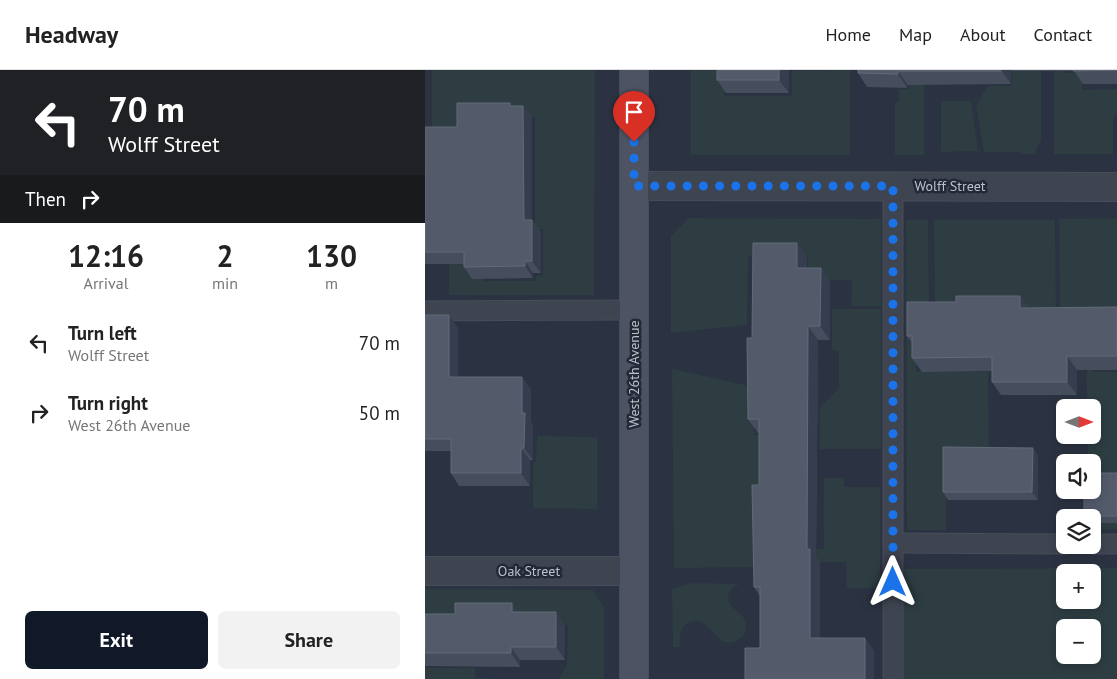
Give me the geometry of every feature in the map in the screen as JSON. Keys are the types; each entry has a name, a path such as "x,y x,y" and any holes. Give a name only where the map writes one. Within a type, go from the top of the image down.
{"street":[{"name":"West 26th Avenue","path":"634,70 634,679"},
{"name":"Wolff Street","path":"634,186 1117,187"},
{"name":"Oak Street","path":"425,571 634,571"}],"lane":[{"path":"893,186 893,679"},
{"path":"425,311 634,310"},
{"path":"893,543 1056,544"},
{"path":"1101,544 1117,544"}],"shaded area":[{"path":"432,70 595,70 594,295 449,295 449,238 470,263 469,275 483,275 483,281 536,281 536,276 543,276 543,229 535,229 535,117 521,116 461,133 432,133"},
{"path":"691,70 724,70 724,96 792,96 792,71 850,70 850,155 691,155"},
{"path":"909,70 924,70 924,155 895,155 895,102 899,102 899,89 909,89"},
{"path":"1012,70 1041,70 1041,140 1034,154 984,152 976,105 988,86 1012,86"},
{"path":"1054,70 1063,70 1063,73 1082,73 1082,90 1117,89 1117,113 1113,120 1113,154 1054,154"},
{"path":"941,101 971,101 978,151 941,152"},
{"path":"689,218 881,219 881,306 851,306 852,280 808,280 808,256 748,256 747,325 671,333 671,236"},
{"path":"1117,218 1117,320 1060,320 1059,219"},
{"path":"906,220 928,220 929,314 916,315 916,372 988,372 989,451 946,452 946,530 907,530"},
{"path":"934,220 1055,220 1056,319 1033,319 1033,307 996,308 935,314"},
{"path":"832,309 881,309 881,449 820,449 820,408 839,388 839,351 832,350"},
{"path":"1086,324 1093,324 1093,372 1117,372 1117,529 1101,530 1101,509 1093,509 1093,499 1101,499 1101,454 1088,454 1088,444 1101,444 1101,399 1087,399"},
{"path":"672,369 754,387 754,435 775,435 768,567 674,568"},
{"path":"537,436 597,437 597,509 533,508 533,463 536,462"},
{"path":"824,478 844,478 844,487 880,487 880,588 847,588 846,562 818,562 770,549 824,549"},
{"path":"1056,568 1056,609 1101,609 1101,568 1117,568 1117,679 903,679 902,569"},
{"path":"692,583 740,584 732,589 728,598 731,605 745,620 746,628 743,636 735,642 725,642 702,622 691,621 682,630 680,647 673,647 672,589"},
{"path":"425,589 593,590 604,607 604,679 559,679 567,664 568,625 425,627"},
{"path":"425,668 475,668 475,678 504,679 425,679"}],"building":[{"path":"717,70 779,70 779,80 717,80"},
{"path":"858,70 1001,71 898,71 898,74 858,73"},
{"path":"1073,70 1117,70 1073,71"},
{"path":"457,103 510,103 510,106 523,106 524,220 532,220 532,261 525,261 525,266 464,267 464,252 425,252 425,127 457,127"},
{"path":"753,243 797,243 797,268 821,268 820,326 808,326 807,549 810,549 810,638 865,638 865,679 745,679 745,648 760,648 760,587 754,587 752,485 759,485 759,419 748,419 747,338 752,338"},
{"path":"956,296 1020,296 1020,308 1117,307 1117,356 1067,356 1067,382 992,382 992,357 912,358 912,336 907,336 907,302 956,302"},
{"path":"425,315 449,315 449,377 522,377 522,413 525,413 524,448 521,448 521,473 451,473 451,439 425,439"},
{"path":"943,447 1033,448 1032,492 943,492"},
{"path":"1101,473 1117,473 1117,516 1101,516 1101,509 1084,509 1084,499 1101,499"},
{"path":"455,603 512,603 512,612 556,612 556,647 511,647 511,653 425,653 425,614 455,614"}],"route":[{"path":"634,142 634,186 893,186 893,582"}]}
